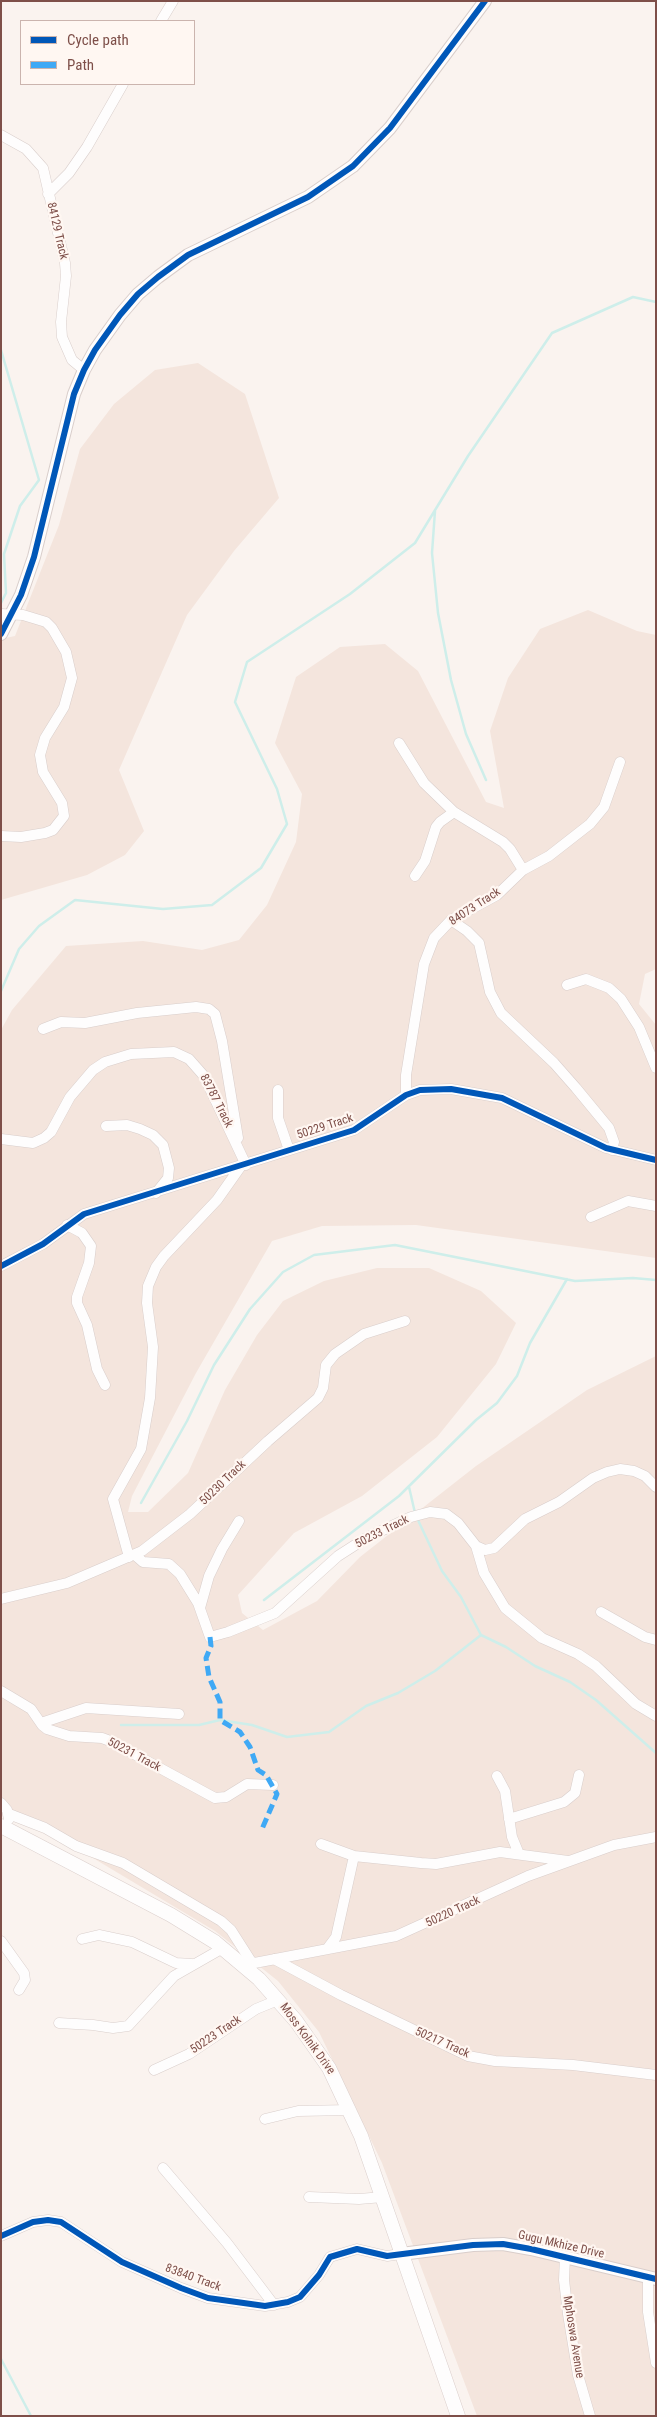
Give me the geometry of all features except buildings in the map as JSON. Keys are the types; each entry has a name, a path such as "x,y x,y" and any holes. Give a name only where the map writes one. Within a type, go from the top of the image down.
{"main road":[{"name":"Moss Kolnik Drive","path":"6,1823 171,1915 248,1964 330,2068 350,2110 383,2197 458,2416"}],"street":[{"path":"162,20 173,1"},
{"path":"1,634 6,614 21,595 34,557 68,418 84,370 120,315 138,294 158,276 188,255 308,197 353,166 390,128 485,1"},
{"path":"48,194 69,173 88,146 122,85"},
{"name":"84129 Track","path":"1,135 18,143 33,154 42,168 66,270 60,331 72,360 84,370"},
{"path":"1,836 21,837 45,833 58,825 64,816 62,803 43,772 40,755 45,738 64,707 72,678 66,652 52,628 46,622 6,614"},
{"path":"400,743 424,783 454,812 503,842 522,870"},
{"name":"84073 Track","path":"406,1095 406,1075 427,952 434,938 451,920 497,895 522,870 549,856 597,817 615,782 620,762"},
{"path":"415,876 425,861 436,827 454,812"},
{"path":"451,920 480,943 490,992 501,1013 554,1063 609,1128 614,1142 612,1150"},
{"path":"567,985 586,979 609,988 622,999 639,1027 656,1068"},
{"path":"42,1029 53,1024 85,1023 161,1010 196,1007 209,1009 215,1014 222,1042 240,1150"},
{"name":"83787 Track","path":"1,1140 33,1143 44,1138 51,1132 70,1097 93,1070 105,1062 131,1054 170,1052 189,1059 204,1076 240,1150 244,1165"},
{"name":"50229 Track","path":"1,1266 43,1244 66,1225 84,1214 354,1130 406,1095 429,1088 451,1089 492,1096 521,1106 612,1150 656,1160"},
{"path":"278,1090 278,1118 289,1150"},
{"path":"106,1126 127,1125 140,1129 153,1135 163,1145 169,1168 168,1178 156,1193"},
{"path":"200,1608 185,1580 173,1566 163,1563 143,1562 132,1556 113,1499 141,1449 150,1398 153,1347 147,1303 148,1286 156,1267 164,1256 217,1200 244,1165"},
{"path":"590,1217 628,1202 656,1206"},
{"path":"66,1225 82,1233 91,1246 89,1263 77,1297 77,1303 87,1325 97,1369 105,1385"},
{"name":"50230 Track","path":"1,1599 67,1583 132,1556 190,1514 268,1440 318,1398 324,1388 326,1365 335,1354 364,1334 405,1321"},
{"path":"476,1546 485,1550 494,1548 525,1519 559,1502 593,1478 607,1472 620,1469 634,1471 645,1476 656,1487"},
{"name":"50233 Track","path":"200,1608 210,1636 246,1626 275,1613 338,1556 366,1538 411,1517 430,1512 446,1514 458,1523 476,1546"},
{"path":"200,1608 209,1576 222,1549 239,1521"},
{"path":"476,1546 484,1574 505,1608 542,1638 578,1654 596,1666 636,1704 656,1716"},
{"path":"601,1612 645,1637 656,1640"},
{"name":"50231 Track","path":"1,1691 30,1708 48,1729 69,1736 110,1741 215,1798 226,1796 247,1784 273,1785"},
{"path":"41,1723 86,1708 179,1714"},
{"path":"510,1819 554,1806 570,1798 577,1788 579,1775"},
{"path":"497,1776 504,1791 512,1837 519,1854"},
{"path":"1,1803 6,1823 44,1828 76,1846 123,1863 224,1923 248,1964"},
{"name":"50220 Track","path":"248,1964 377,1942 402,1934 528,1876 614,1845 656,1838"},
{"path":"321,1844 354,1856 436,1864 481,1854 500,1852 569,1861"},
{"path":"328,1949 336,1937 354,1856"},
{"path":"82,1939 99,1935 132,1942 176,1963 193,1964"},
{"path":"1,1941 24,1973 25,1980 19,1990"},
{"path":"59,2023 94,2024 113,2028 128,2026 174,1976 224,1948"},
{"name":"50217 Track","path":"274,1959 341,1995 468,2056 495,2061 573,2065 656,2075"},
{"name":"50223 Track","path":"154,2070 189,2054 256,2009 278,2000"},
{"path":"265,2120 298,2111 350,2110"},
{"path":"163,2168 228,2243 274,2305"},
{"path":"309,2197 359,2199 383,2197"},
{"name":"83840 Track","path":"1,2236 33,2222 48,2220 61,2222 122,2262 181,2288 224,2301 257,2306 274,2305 300,2296 319,2275 330,2257 357,2249 387,2256 401,2254"},
{"name":"Gugu Mkhize Drive","path":"401,2254 474,2245 503,2244 652,2278"},
{"name":"Mphoswa Avenue","path":"565,2257 564,2280 568,2314 578,2375 590,2416"},
{"path":"652,2278 648,2312 656,2363"}],"shaded area":[{"path":"198,363 245,394 279,498 234,551 187,615 119,770 144,831 125,855 87,875 1,900 1,639 15,636 59,525 80,449 114,404 155,370"},
{"path":"588,610 637,631 656,635 656,969 645,974 639,1004 656,1025 656,1258 416,1225 322,1226 272,1241 196,1373 132,1496 128,1512 148,1512 188,1473 225,1390 257,1335 283,1301 324,1281 377,1268 429,1268 481,1291 516,1323 496,1364 437,1437 362,1496 294,1533 238,1595 242,1613 263,1630 317,1601 360,1557 476,1466 587,1390 656,1356 656,2416 477,2416 382,2163 319,2032 278,1981 215,1931 1,1803 1,1030 12,1010 66,946 143,941 202,950 239,940 267,905 296,842 302,794 275,743 296,677 340,647 385,644 418,671 486,802 504,808 490,731 508,678 540,629"}],"waterway":[{"path":"1,991 19,949 39,926 75,900 163,909 212,905 261,868 287,824 277,789 235,702 247,662 350,594 415,543 468,456 552,333 633,297 656,302"},
{"path":"1,350 39,480 20,506 4,554 6,593 1,603"},
{"path":"435,511 432,553 438,613 451,680 466,734 486,780"},
{"path":"141,1503 187,1421 214,1365 250,1309 283,1272 314,1255 395,1245 575,1281 633,1278 656,1280"},
{"path":"264,1600 399,1496 476,1420 497,1403 517,1376 530,1343 567,1279"},
{"path":"409,1487 415,1513"},
{"path":"417,1518 442,1571 461,1597 481,1635 506,1647 535,1666 570,1682 596,1700 656,1753"},
{"path":"121,1725 199,1725 220,1720 252,1725 287,1737 329,1732 366,1706 398,1693 435,1671 481,1635"},
{"path":"1,2359 31,2416"}],"marked path":[{"path":"210,1637 211,1646 206,1658 209,1677 220,1702 220,1720 240,1732 250,1747 258,1770 266,1775 277,1794 262,1829"}],"cycle path":[{"path":"1,634 21,595 34,557 74,394 95,350 120,315 138,294 188,255 308,197 353,166 390,128 485,1"},
{"path":"1,1266 43,1244 84,1214 354,1130 406,1095 420,1090 451,1089 502,1098 606,1148 656,1160"},
{"path":"1,2236 33,2222 48,2220 61,2222 122,2262 181,2288 208,2298 265,2306 288,2302 300,2297 319,2275 330,2257 357,2249 387,2256 473,2245 503,2244 656,2279"}]}
